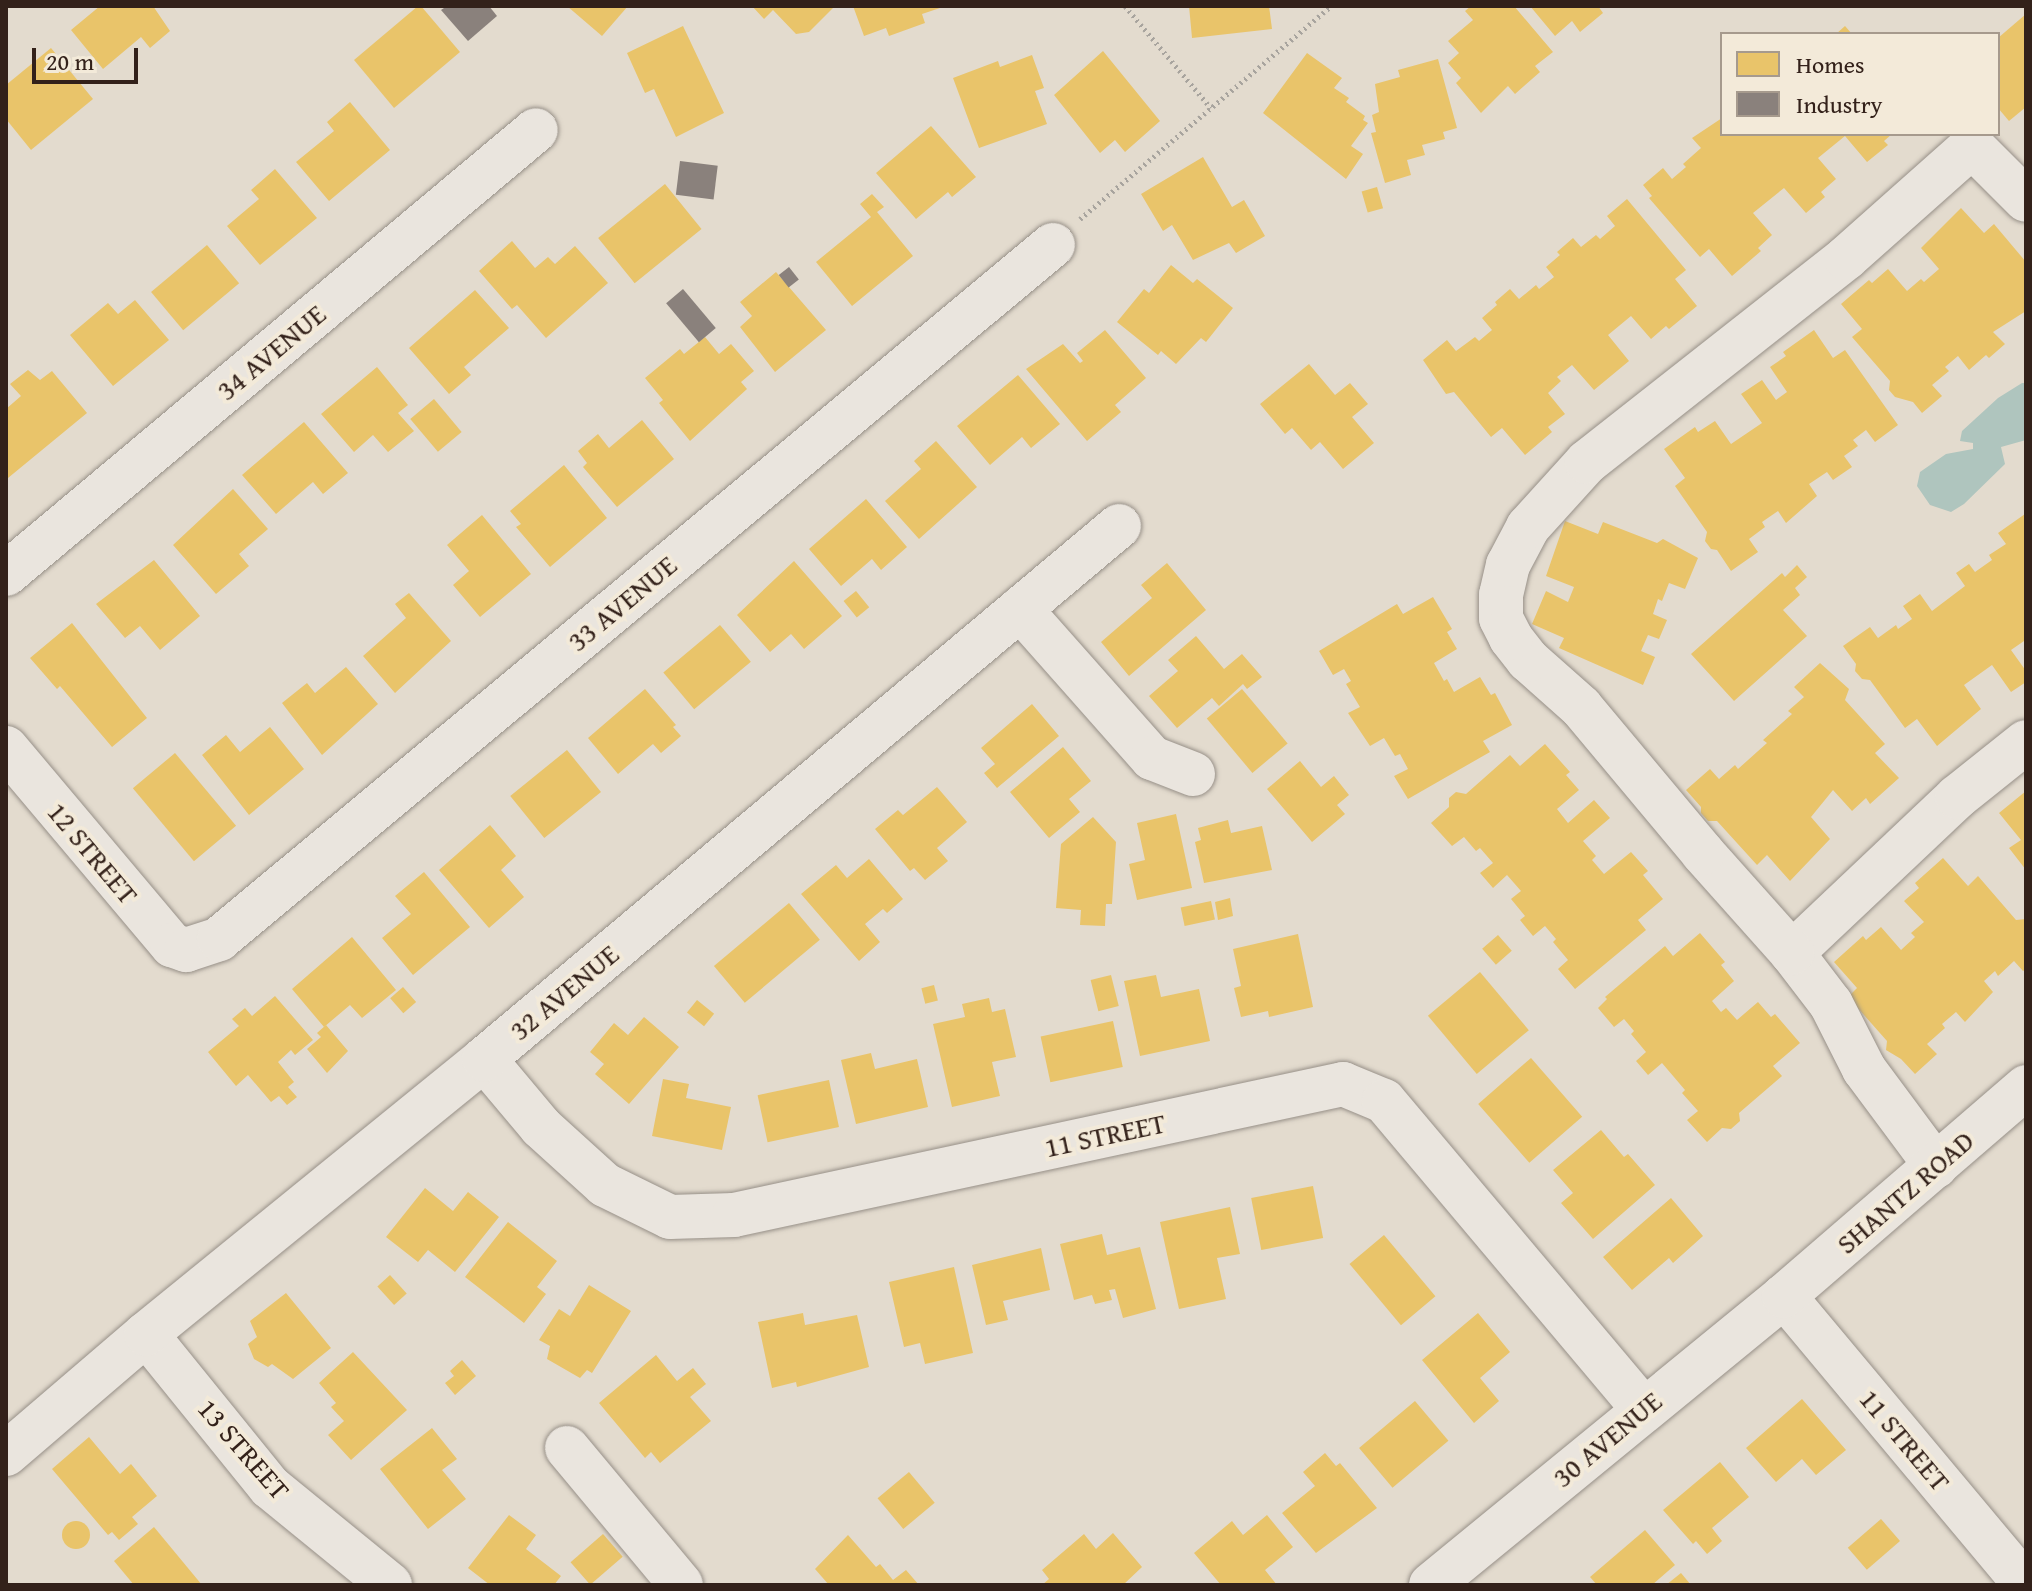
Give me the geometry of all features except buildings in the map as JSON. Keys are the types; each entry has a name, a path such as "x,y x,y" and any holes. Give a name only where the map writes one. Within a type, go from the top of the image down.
{"street":[{"name":"34 AVENUE","path":"6,574 536,130"},
{"path":"1936,1166 1864,1069 1831,1004 1792,953 1703,853 1581,707 1528,660 1511,638 1501,618 1508,565 1528,527 1587,462 1846,258 1972,146 2026,200"},
{"name":"33 AVENUE","path":"186,950 219,939 1053,245"},
{"name":"32 AVENUE","path":"6,1454 146,1334 484,1059 1119,526"},
{"path":"1020,609 1152,758 1193,774"},
{"path":"1792,953 1957,797 2026,742"},
{"name":"12 STREET","path":"6,748 161,935 172,945 186,950"},
{"name":"11 STREET","path":"484,1059 541,1127 605,1185 670,1217 734,1215 1343,1084 1384,1101 1643,1409"},
{"name":"SHANTZ ROAD","path":"1784,1296 2026,1087"},
{"name":"11 STREET","path":"1784,1296 2026,1585"},
{"name":"30 AVENUE","path":"1431,1585 1784,1296"},
{"name":"13 STREET","path":"146,1334 270,1487 390,1585"},
{"path":"567,1448 681,1585"}],"path":[{"path":"1125,6 1211,108"},
{"path":"1053,245 1331,6"}],"water":[{"path":"2026,383 2026,440 2001,447 2005,464 1964,504 1951,512 1930,505 1917,486 1920,472 1946,454 1973,449 1973,443 1960,441 1962,431 1998,398"}]}
